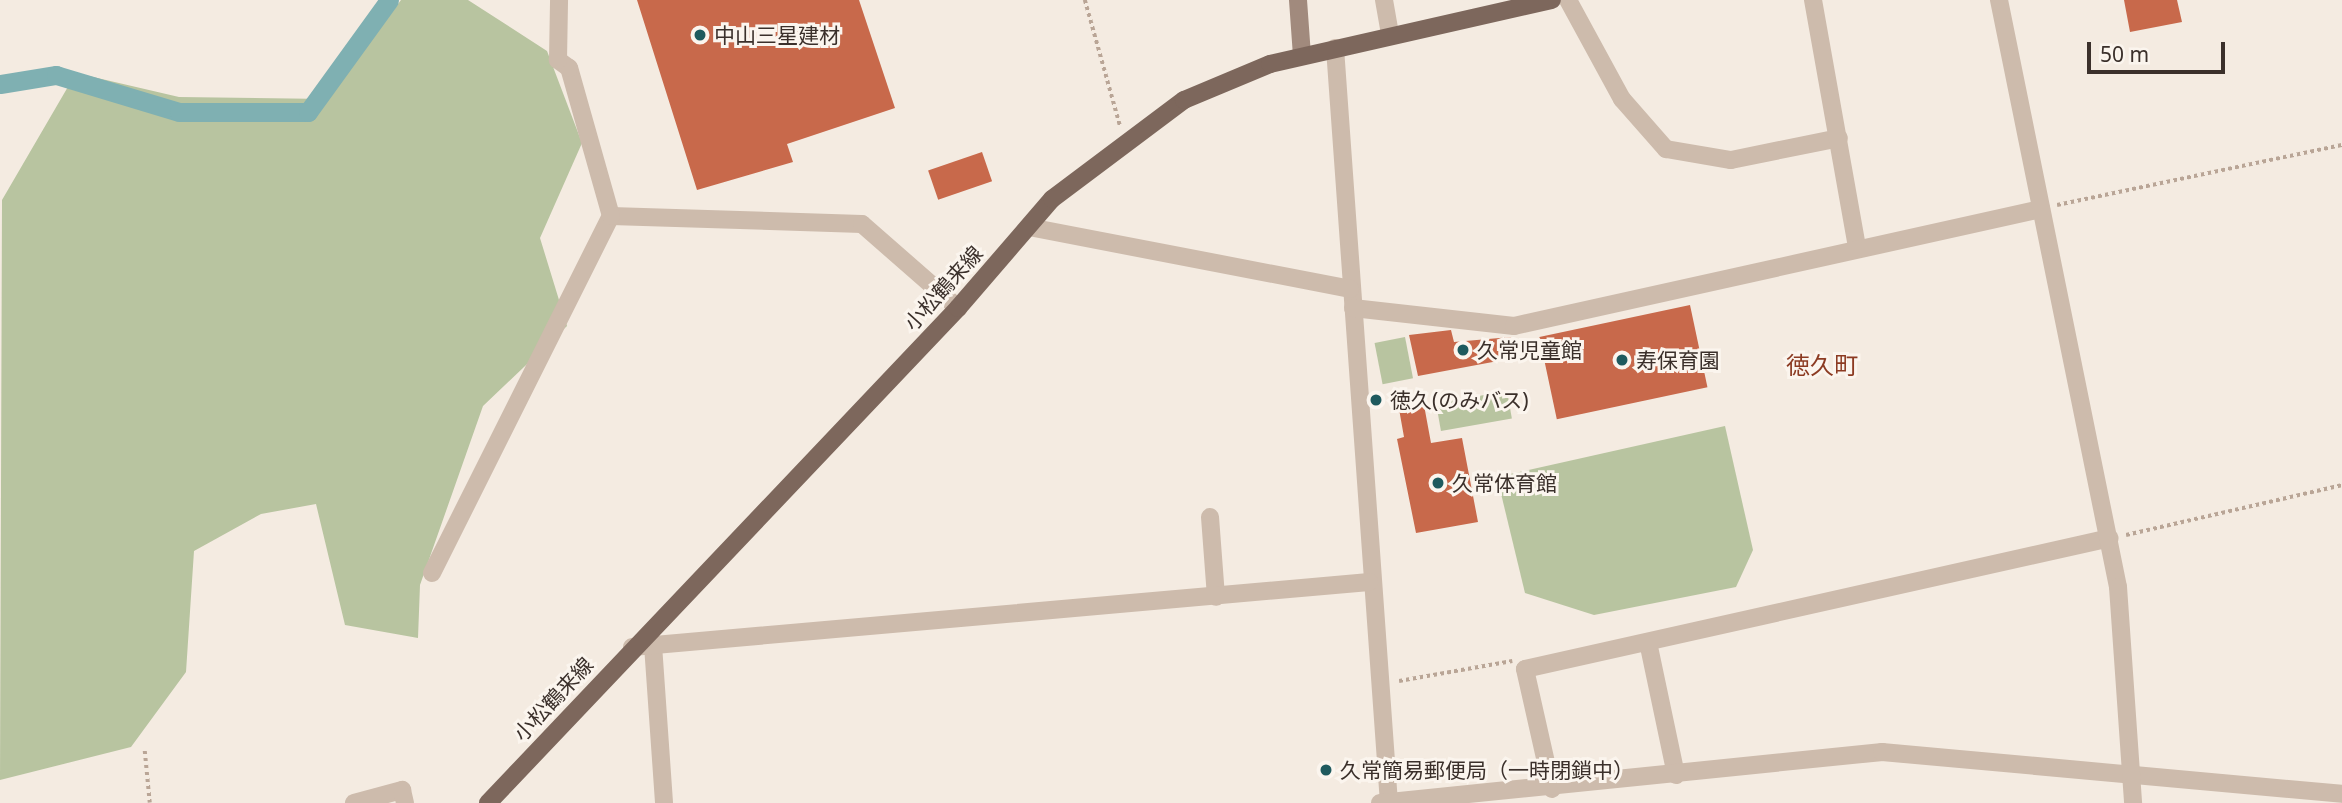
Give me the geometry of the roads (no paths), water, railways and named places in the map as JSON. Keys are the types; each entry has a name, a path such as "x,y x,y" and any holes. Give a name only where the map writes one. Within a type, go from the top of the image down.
{"main road":[{"path":"1298,0 1302,56"},
{"name":"小松鶴来線","path":"488,803 632,647 958,308 1052,199 1184,100 1302,56 1532,2 1552,0"}],"street":[{"path":"432,573 611,216 569,68 558,60 559,0"},
{"path":"1384,0 1390,34"},
{"path":"1568,0 1622,99 1666,149 1731,160 1839,138"},
{"path":"1813,0 1857,247"},
{"path":"1999,0 2110,538 2124,643 2133,803"},
{"path":"1335,48 1369,582 1386,802 1552,789 1882,752 2131,771 2342,794"},
{"path":"1353,307 1514,326 1857,247 2041,209"},
{"path":"611,216 862,224 958,308"},
{"path":"1029,228 1350,289"},
{"path":"1210,517 1216,597"},
{"path":"1552,789 1525,669 2110,538"},
{"path":"632,647 1369,582"},
{"path":"1648,642 1676,775"},
{"path":"653,645 664,803"},
{"path":"354,803 402,790 405,803"}],"waterway":[{"path":"0,84 56,75 179,112 308,112 389,0"}],"place":[{"name":"中山三星建材","path":"700,35"},
{"name":"久常児童館","path":"1463,350"},
{"name":"寿保育園","path":"1622,360"},
{"name":"徳久(のみバス)","path":"1376,400"},
{"name":"久常体育館","path":"1438,483"},
{"name":"久常簡易郵便局（一時閉鎖中）","path":"1326,770"}],"district":[{"name":"徳久町","path":"1822,365"}]}
